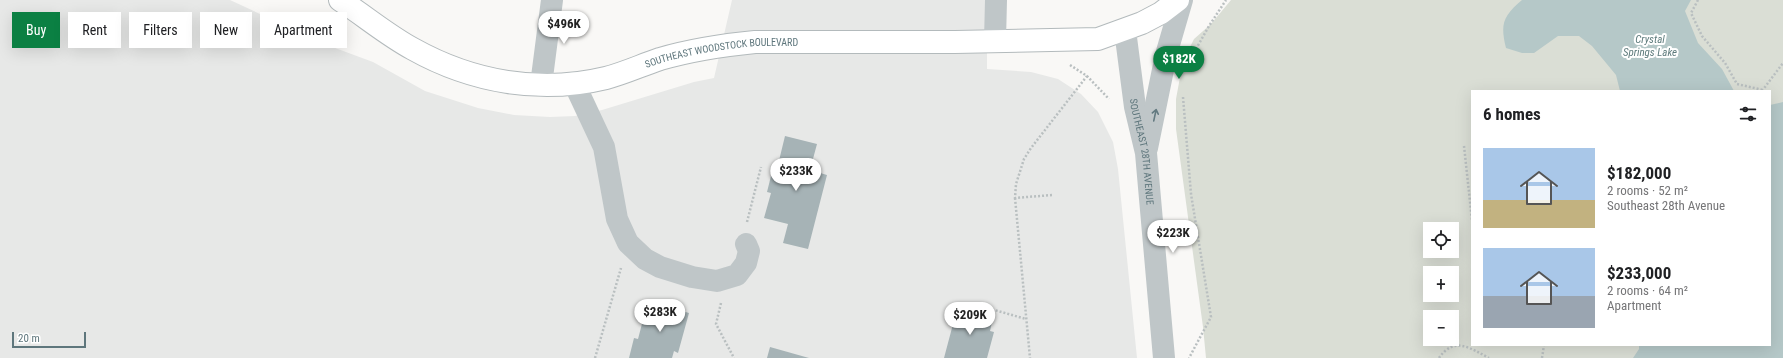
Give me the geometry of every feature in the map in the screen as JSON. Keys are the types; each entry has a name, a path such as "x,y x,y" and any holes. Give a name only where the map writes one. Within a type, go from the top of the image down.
{"main road":[{"name":"SOUTHEAST WOODSTOCK BOULEVARD","path":"340,0 405,45 437,62 479,77 512,84 541,85 574,83 605,78 660,59 690,52 755,42 1098,39 1125,30"},
{"path":"1125,30 1162,13 1178,0"}],"street":[{"path":"541,85 552,0"},
{"path":"996,0 996,41"},
{"path":"1146,153 1166,55 1182,0"},
{"name":"SOUTHEAST 28TH AVENUE","path":"1125,30 1135,107 1146,153 1164,358"},
{"path":"574,83 604,147 617,220 628,243 645,259 660,267 692,277 718,280 737,275 746,263 749,250 746,244"}],"path":[{"path":"1189,63 1209,26 1226,0"},
{"path":"1698,0 1691,13 1702,36 1725,63 1737,84 1762,90 1783,63"},
{"path":"1065,62 1087,76 1110,100"},
{"path":"1030,358 1015,198 1016,184 1024,159 1072,93 1087,76"},
{"path":"1183,94 1191,194 1211,317 1190,358"},
{"path":"1464,146 1471,211"},
{"path":"746,244 744,234 761,167"},
{"path":"1015,198 1052,195"},
{"path":"595,358 628,243"},
{"path":"718,280 721,304 716,324 734,358"},
{"path":"974,313 977,305 1026,319"},
{"path":"1439,358 1452,345 1460,345 1489,358"},
{"path":"1542,358 1544,346"}],"shaded area":[{"path":"0,0 230,0 260,14 260,48 335,48 373,62 425,91 478,108 514,115 550,117 575,116 602,110 694,82 714,78 732,0 987,0 987,69 1031,72 1058,79 1081,94 1098,112 1113,142 1118,169 1137,358 0,358"},
{"path":"1231,0 1783,0 1783,358 1206,358 1176,129 1176,99 1183,61 1194,39 1211,24"}],"water":[{"name":"Crystal Springs Lake","path":"1522,0 1691,0 1685,11 1698,43 1722,69 1733,90 1620,90 1616,75 1592,46 1579,36 1558,36 1534,53 1522,53 1506,48 1503,26 1507,16"},
{"path":"1783,102 1783,358 1633,358 1639,349 1639,346 1771,346 1771,105"}],"building":[{"path":"785,136 817,144 810,170 827,175 808,249 783,243 788,224 764,218 771,193 767,192 771,176 775,177"},
{"path":"648,301 689,313 678,353 674,351 672,358 629,358 634,338 638,339"},
{"path":"957,309 993,318 990,331 994,332 987,358 944,358"},
{"path":"770,347 809,358 767,358"}]}
